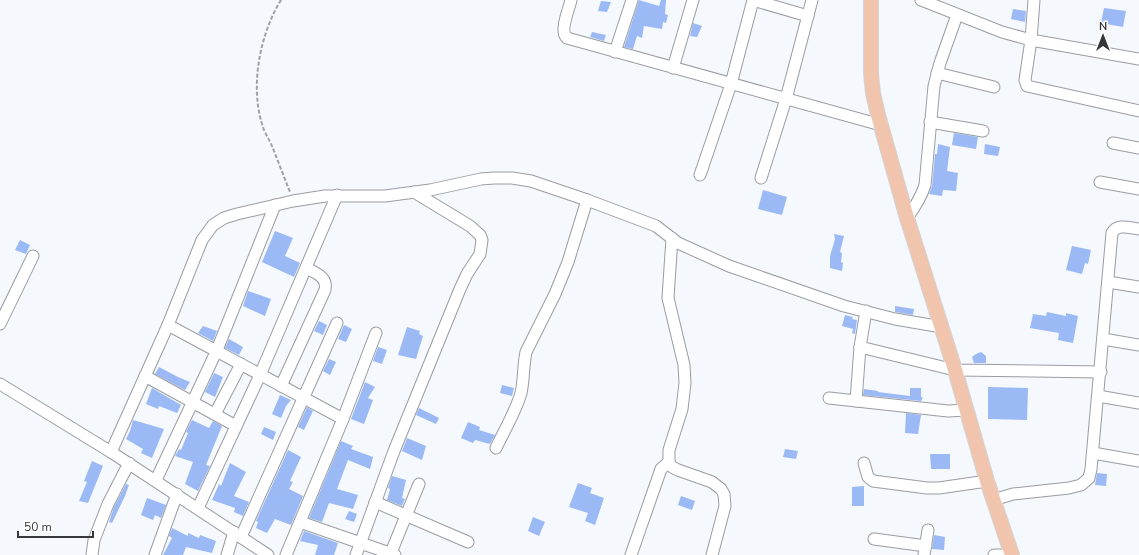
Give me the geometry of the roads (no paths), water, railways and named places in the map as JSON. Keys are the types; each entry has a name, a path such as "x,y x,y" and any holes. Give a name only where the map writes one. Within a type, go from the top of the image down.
{"main road":[{"path":"871,0 871,73 873,93 881,125 907,218 942,327 987,481 1012,555"}],"street":[{"path":"571,0 564,28 564,36 567,38 881,125"},
{"path":"615,52 632,0"},
{"path":"673,68 693,0"},
{"path":"700,175 731,84 753,0 808,16"},
{"path":"761,178 786,99 812,0"},
{"path":"921,0 1002,32 1031,40 1139,59"},
{"path":"1034,0 1031,40 1025,80 1027,86 1139,112"},
{"path":"907,218 919,201 925,185 934,86 957,15"},
{"path":"937,73 994,87"},
{"path":"930,122 983,131"},
{"path":"1113,143 1139,148"},
{"path":"111,452 168,325 202,240 207,232 213,225 224,218 293,200 337,195 385,196 430,190 481,179 512,178 531,181 656,226 678,243 729,266 844,306 895,319 942,327"},
{"path":"1100,182 1139,189"},
{"path":"356,555 394,451 460,289 480,254 482,245 480,234 470,226 414,192"},
{"path":"198,508 260,375 337,195"},
{"path":"496,448 519,400 523,384 524,360 526,352 555,294 568,262 587,200"},
{"path":"156,480 217,350 275,205"},
{"path":"993,500 1013,494 1069,488 1081,485 1087,481 1091,474 1114,230 1121,226 1139,229"},
{"path":"672,238 668,298 684,365 685,383 682,409 669,450 669,462 672,467 678,470 712,482 721,489 724,494 725,506 712,555"},
{"path":"0,324 33,256"},
{"path":"282,386 325,290 326,281 306,268"},
{"path":"1108,282 1139,287"},
{"path":"856,401 860,347 866,312"},
{"path":"227,555 304,398 337,323"},
{"path":"168,325 343,419"},
{"path":"286,555 343,419 376,333"},
{"path":"1103,339 1139,345"},
{"path":"860,347 955,370 1101,372"},
{"path":"215,414 241,364"},
{"path":"145,376 236,426"},
{"path":"0,384 156,480 268,555"},
{"path":"1098,396 1139,403"},
{"path":"829,398 948,411 966,410"},
{"path":"1093,454 1139,461"},
{"path":"631,555 661,469 669,462"},
{"path":"92,555 94,540 108,504 129,463"},
{"path":"864,463 868,477 873,482 939,488 987,481"},
{"path":"300,522 392,555 419,484"},
{"path":"155,555 177,494"},
{"path":"375,502 468,542"},
{"path":"874,539 925,551 928,530"},
{"path":"994,555 1012,555"}]}
